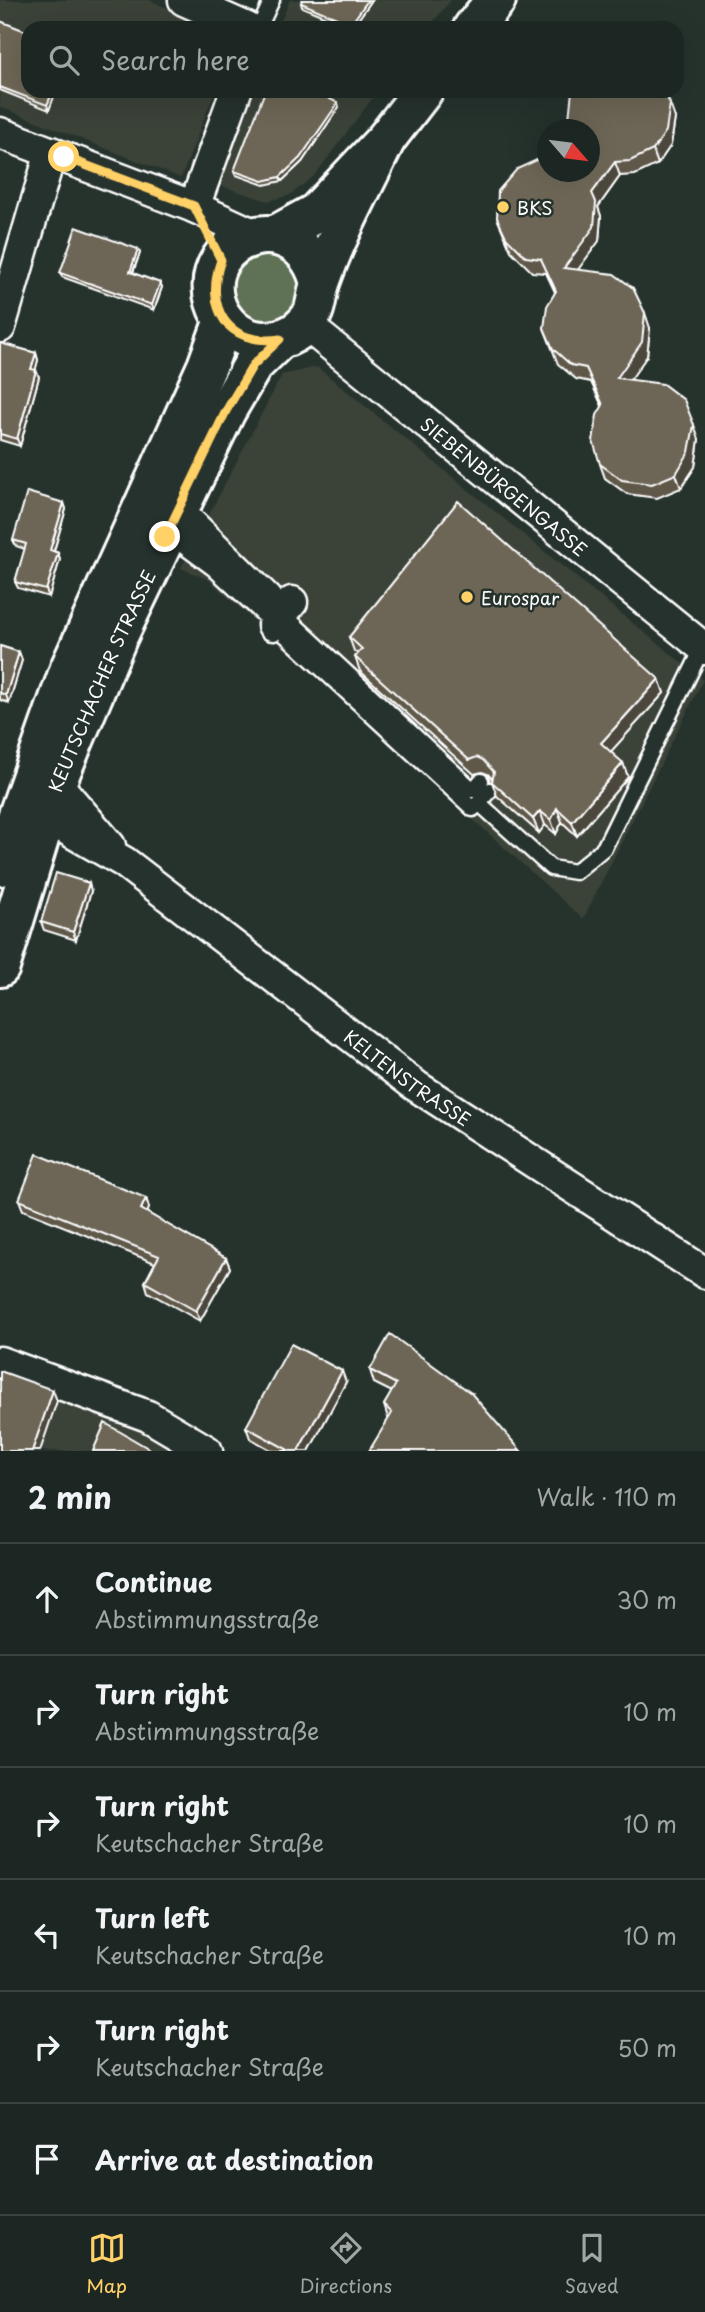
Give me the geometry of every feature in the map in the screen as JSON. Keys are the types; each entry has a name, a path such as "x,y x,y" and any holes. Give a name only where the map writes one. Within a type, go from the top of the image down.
{"main road":[{"path":"479,21 496,0"},
{"name":"KEUTSCHACHER STRASSE","path":"221,260 235,244 266,235 316,213 386,139 418,98"},
{"name":"KEUTSCHACHER STRASSE","path":"0,866 41,801 226,411 253,365 293,332 317,305 320,283 386,139"},
{"path":"266,235 293,241 306,252 315,266 320,283"},
{"path":"221,260 214,280 214,290 215,301 224,320 249,338 293,332"},
{"name":"KEUTSCHACHER STRASSE","path":"0,967 70,668 207,366 224,320"}],"street":[{"path":"184,0 231,21"},
{"path":"221,260 194,206 233,98"},
{"path":"0,133 266,235"},
{"path":"0,327 51,152"},
{"name":"SIEBENBÜRGENGASSE","path":"293,332 704,648"},
{"path":"172,522 278,610"},
{"name":"KELTENSTRASSE","path":"41,801 416,1086 705,1273"},
{"path":"0,1362 148,1416 207,1451"}],"lane":[{"path":"262,21 272,0"},
{"path":"278,610 473,790 486,785 473,809 278,610"},
{"path":"478,803 551,868 575,872 604,848 704,648"}],"shaded area":[{"path":"0,0 149,0 197,21 21,21 21,98 212,98 181,178 0,107"},
{"path":"290,0 451,0 434,21 281,21"},
{"path":"249,98 373,98 314,176 290,195 268,201 215,184"},
{"path":"317,367 703,680 583,919 209,580 181,568 282,375"},
{"path":"0,1377 145,1429 182,1451 0,1451"}],"green space":[{"path":"267,256 280,259 291,266 298,277 301,290 298,303 291,314 280,321 267,324 254,321 243,314 236,303 233,290 236,277 243,266 254,259"}],"building":[{"path":"302,0 368,0 353,21 344,21 301,3"},
{"path":"0,21 21,29 21,95 0,87"},
{"path":"29,98 50,98 47,105"},
{"path":"262,98 328,98 338,103 300,158 280,177 263,181 234,171"},
{"path":"571,98 667,98 670,104 666,131 653,150 630,161 615,162 592,193 596,202 594,227 564,268 614,274 633,288 645,313 642,342 617,378 663,384 684,400 694,425 689,452 676,474 652,484 622,480 600,464 593,441 597,415 603,405 586,368 571,365 553,349 544,328 547,306 556,291 541,259 526,257 506,237 497,218 498,191 517,169 537,160 537,182 600,182 600,119 569,119"},
{"path":"76,227 138,249 130,272 160,283 152,305 60,273"},
{"path":"0,343 36,353 31,369 36,370 17,439 0,434"},
{"path":"27,492 64,503 50,550 58,553 46,590 15,582 26,544 13,540"},
{"path":"458,501 659,679 601,743 623,763 572,822 557,808 551,820 540,811 533,819 492,782 494,772 483,760 477,757 469,760 355,657 362,649 349,637"},
{"path":"0,646 19,652 6,695 0,693"},
{"path":"56,873 89,883 73,932 41,922"},
{"path":"37,1154 146,1198 141,1209 226,1258 196,1311 145,1282 159,1256 19,1200"},
{"path":"390,1334 471,1393 521,1451 369,1451 392,1413 384,1405 396,1384 370,1370"},
{"path":"291,1344 342,1371 298,1451 290,1451 246,1427"},
{"path":"0,1371 53,1390 32,1451 0,1451"},
{"path":"105,1423 153,1451 93,1451"}],"place":[{"name":"BKS","path":"503,207"},
{"name":"Eurospar","path":"467,597"}],"route":[{"path":"64,157 194,206 221,260 214,280 215,301 224,320 235,331 249,338 265,341 280,339 253,365 226,411 165,537"}]}
